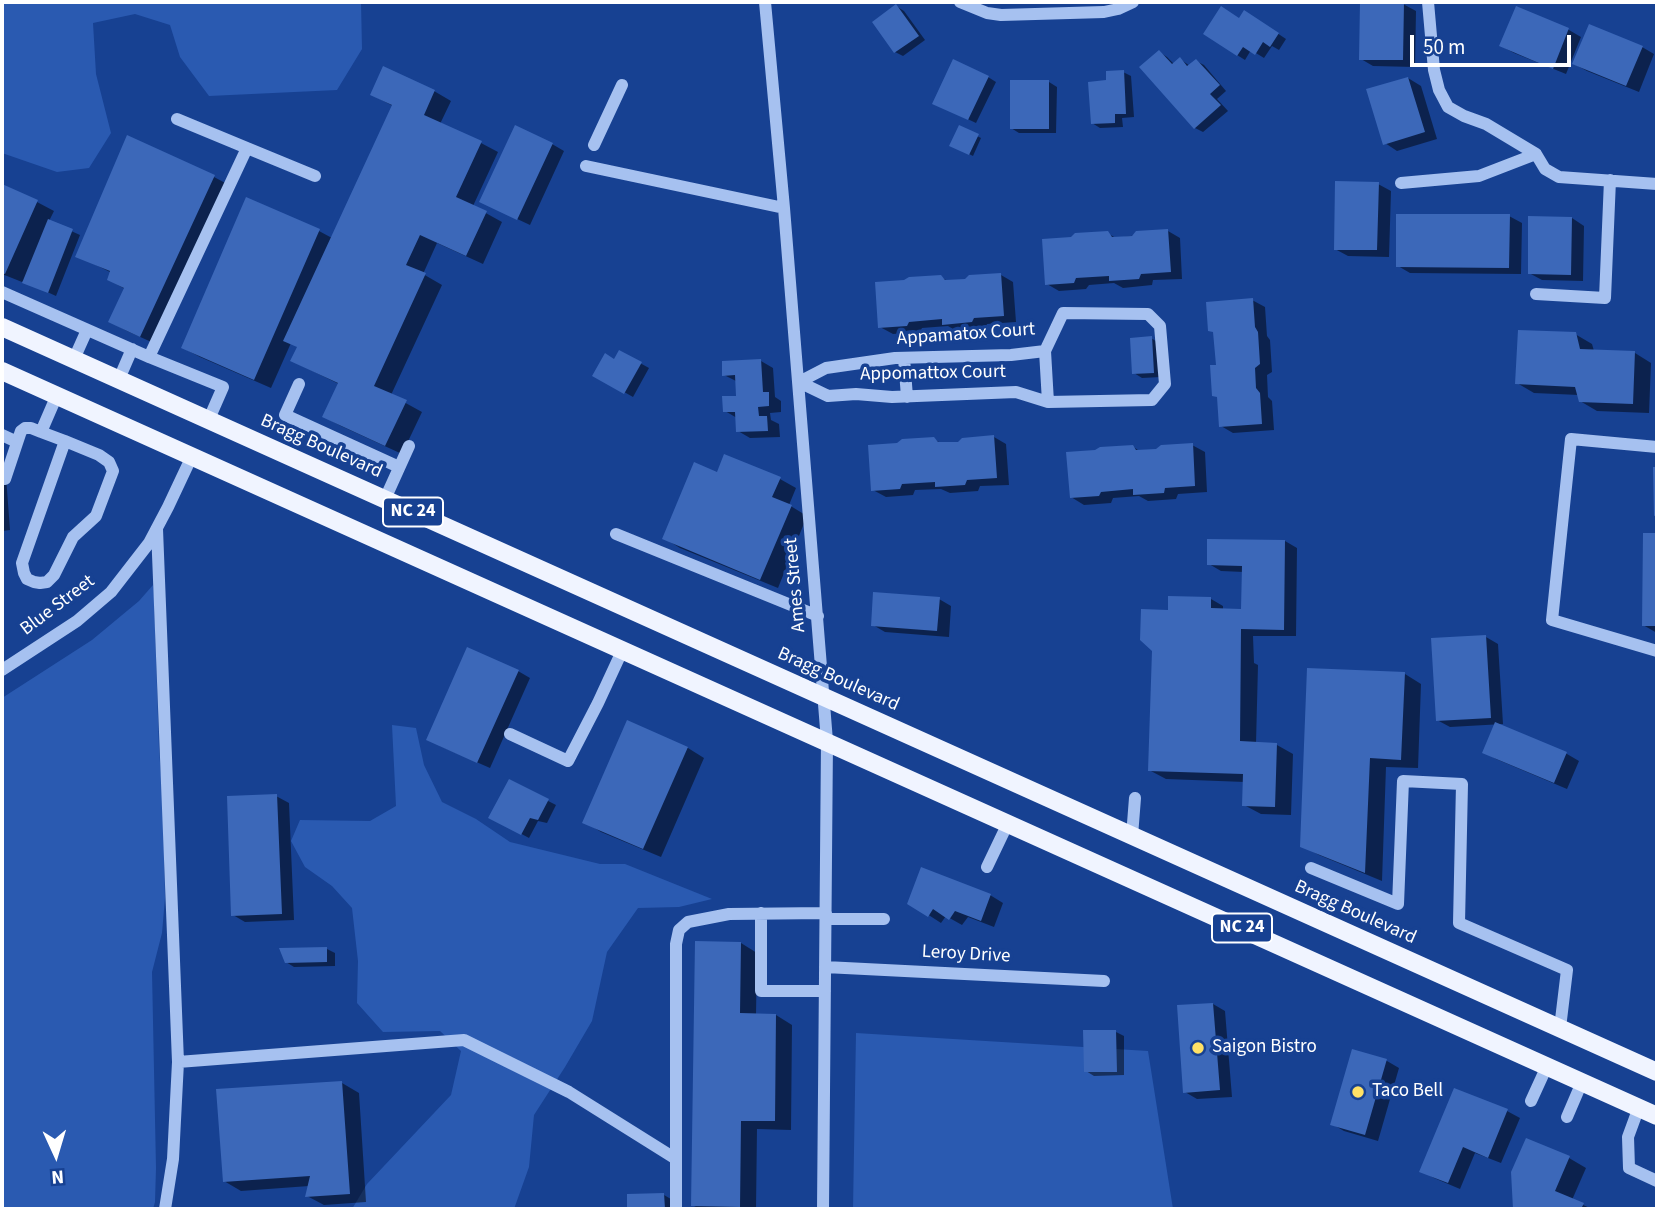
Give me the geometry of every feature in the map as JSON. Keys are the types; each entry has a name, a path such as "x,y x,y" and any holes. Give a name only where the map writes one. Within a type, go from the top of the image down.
{"main road":[{"name":"Bragg Boulevard","path":"2,327 1657,1072"},
{"name":"NC 24","path":"2,371 1657,1116"}],"street":[{"name":"Ames Street","path":"765,2 785,208 827,741 823,1209"},
{"path":"960,2 1001,15 1104,12 1133,2"},
{"path":"1428,2 1434,70 1439,90 1448,107 1486,124 1536,154 1545,169 1559,177 1657,184"},
{"path":"594,145 622,85"},
{"path":"177,119 315,176"},
{"path":"149,357 247,148"},
{"path":"1401,183 1479,176 1536,154"},
{"path":"586,166 785,208"},
{"path":"1536,294 1605,298 1610,180"},
{"path":"2,292 223,387 209,419"},
{"name":"Appamatox Court","path":"799,382 825,368 904,358 1011,355 1045,351 1063,313 1148,314 1160,326 1165,384 1152,400"},
{"path":"74,359 87,330"},
{"path":"119,380 132,349"},
{"path":"1045,351 1048,402"},
{"path":"904,358 907,397"},
{"name":"Appomattox Court","path":"799,382 828,396 856,394 907,397 1016,392 1048,402 1152,400"},
{"path":"299,384 285,415 399,467"},
{"path":"41,432 57,395"},
{"path":"5,479 24,428 31,428 65,441 99,455 109,462 113,471 96,516 73,537 54,575 47,582 27,579 22,563 65,441"},
{"path":"2,435 17,442"},
{"path":"1657,447 1572,439 1552,620 1657,651"},
{"path":"385,499 409,446"},
{"name":"Blue Street","path":"2,670 94,608 125,576 157,529 192,456"},
{"path":"157,529 178,1062 173,1159 165,1209"},
{"path":"616,534 818,616"},
{"path":"510,734 568,761 623,649"},
{"path":"1311,868 1398,904 1403,781 1462,783 1459,923 1567,970 1560,1028"},
{"path":"1132,836 1135,798"},
{"path":"986,867 1008,823"},
{"path":"761,913 761,990 825,991"},
{"path":"677,1209 676,944 679,930 688,922 729,914 884,919"},
{"name":"Leroy Drive","path":"825,967 1104,981"},
{"path":"178,1062 464,1041 569,1092 676,1159"},
{"path":"1531,1101 1547,1066"},
{"path":"1567,1118 1582,1082"},
{"path":"1639,1107 1628,1137 1629,1168 1657,1181"}],"shaded area":[{"path":"2,2 361,2 362,49 337,90 209,96 180,57 170,25 135,14 93,23 96,74 111,133 89,168 57,172 2,153"},
{"path":"153,585 165,898 162,933 152,972 155,1202 153,1209 2,1209 2,698 92,640 139,601"},
{"path":"392,725 416,728 424,765 442,802 476,819 510,842 600,864 625,864 712,899 679,907 638,908 607,952 592,1021 534,1115 529,1167 514,1209 352,1209 367,1184 451,1095 461,1051 440,1031 383,1032 357,1003 358,961 352,908 332,886 305,867 291,841 300,820 370,821 396,806"},
{"path":"856,1033 1148,1051 1173,1209 853,1209"}],"building":[{"path":"1360,2 1404,2 1403,60 1359,60"},
{"path":"896,4 919,36 894,53 872,22"},
{"path":"1221,6 1239,18 1244,10 1279,33 1270,47 1263,42 1255,55 1243,47 1237,56 1203,34"},
{"path":"1516,6 1569,28 1553,69 1499,46"},
{"path":"1589,24 1643,46 1626,86 1572,64"},
{"path":"1159,50 1172,64 1180,57 1187,66 1196,59 1220,85 1210,94 1221,105 1194,129 1139,67"},
{"path":"953,59 989,76 968,120 932,104"},
{"path":"383,66 435,90 424,115 482,141 456,197 487,211 466,256 420,235 406,265 426,273 374,386 407,400 385,446 322,417 338,383 290,361 297,347 283,341 392,105 370,95"},
{"path":"1124,70 1126,114 1115,114 1115,123 1091,124 1088,82 1106,80 1106,71"},
{"path":"1408,77 1425,132 1383,145 1366,89"},
{"path":"1010,80 1049,80 1049,129 1010,129"},
{"path":"515,125 553,143 517,220 479,202"},
{"path":"959,125 979,134 969,155 949,146"},
{"path":"127,135 215,175 140,337 108,322 124,288 107,280 110,271 75,257"},
{"path":"1335,181 1379,182 1377,250 1334,250"},
{"path":"2,184 38,200 5,274 2,273"},
{"path":"246,197 320,229 254,380 181,348"},
{"path":"1396,214 1510,214 1509,268 1396,267"},
{"path":"1528,216 1572,217 1571,275 1528,274"},
{"path":"48,219 73,229 48,293 22,283"},
{"path":"1168,229 1171,272 1141,274 1139,279 1109,281 1109,276 1076,278 1074,283 1045,285 1042,239 1108,231 1112,237 1132,236 1136,231"},
{"path":"1001,273 1004,316 974,318 972,322 942,325 942,319 878,328 875,282 941,275 945,280 965,279 969,275"},
{"path":"1253,298 1260,364 1255,368 1256,388 1260,393 1262,424 1219,427 1217,397 1212,396 1210,365 1216,365 1213,332 1208,331 1206,302"},
{"path":"1518,330 1576,332 1580,349 1635,351 1633,404 1579,402 1575,387 1515,384"},
{"path":"1152,336 1154,373 1132,374 1130,338"},
{"path":"619,350 642,362 624,394 592,376 605,353 614,359"},
{"path":"761,359 763,392 769,392 769,406 758,407 759,416 767,416 768,431 736,432 735,412 723,412 722,396 736,396 735,375 722,376 722,361"},
{"path":"994,435 997,478 967,480 965,485 935,487 935,482 902,484 900,489 871,491 868,445 934,437 938,442 958,442 962,438"},
{"path":"1193,443 1195,486 1165,488 1164,493 1133,495 1133,489 1101,492 1099,496 1070,498 1066,452 1133,445 1136,450 1156,449 1161,445"},
{"path":"724,454 781,477 772,497 792,505 760,580 662,539 694,462 717,472"},
{"path":"1653,467 1657,467 1657,515 1654,516"},
{"path":"1643,533 1657,533 1657,626 1642,626"},
{"path":"1207,539 1285,540 1284,630 1241,629 1240,741 1277,743 1275,807 1242,806 1243,774 1148,771 1152,651 1140,640 1141,609 1168,610 1168,596 1211,597 1211,608 1241,609 1242,566 1207,565"},
{"path":"873,592 940,597 937,631 871,626"},
{"path":"1486,635 1491,718 1436,721 1431,638"},
{"path":"467,647 519,670 477,763 426,740"},
{"path":"1307,668 1405,672 1401,760 1370,758 1365,873 1300,847"},
{"path":"627,720 688,747 643,849 582,823"},
{"path":"1495,722 1567,752 1554,783 1482,753"},
{"path":"509,779 549,799 538,820 530,818 521,835 488,818"},
{"path":"277,794 282,914 231,916 227,796"},
{"path":"921,867 991,894 981,921 955,911 949,920 933,909 928,917 907,904"},
{"path":"695,941 741,942 740,1013 776,1014 775,1121 741,1121 740,1207 691,1206"},
{"path":"327,947 327,962 285,963 279,948"},
{"name":"Saigon Bistro","path":"1213,1003 1220,1090 1183,1093 1177,1005"},
{"path":"1083,1030 1116,1030 1117,1072 1084,1072"},
{"name":"Taco Bell","path":"1352,1049 1387,1059 1365,1135 1330,1125"},
{"path":"342,1081 350,1194 305,1197 310,1176 223,1182 216,1089"},
{"path":"1454,1088 1508,1109 1488,1158 1463,1147 1448,1183 1419,1172"},
{"path":"1526,1138 1570,1156 1555,1191 1584,1203 1581,1209 1513,1209 1511,1172"},
{"path":"664,1193 665,1209 627,1209 627,1194"}],"place":[{"name":"Saigon Bistro","path":"1198,1048"},
{"name":"Taco Bell","path":"1358,1092"}]}
